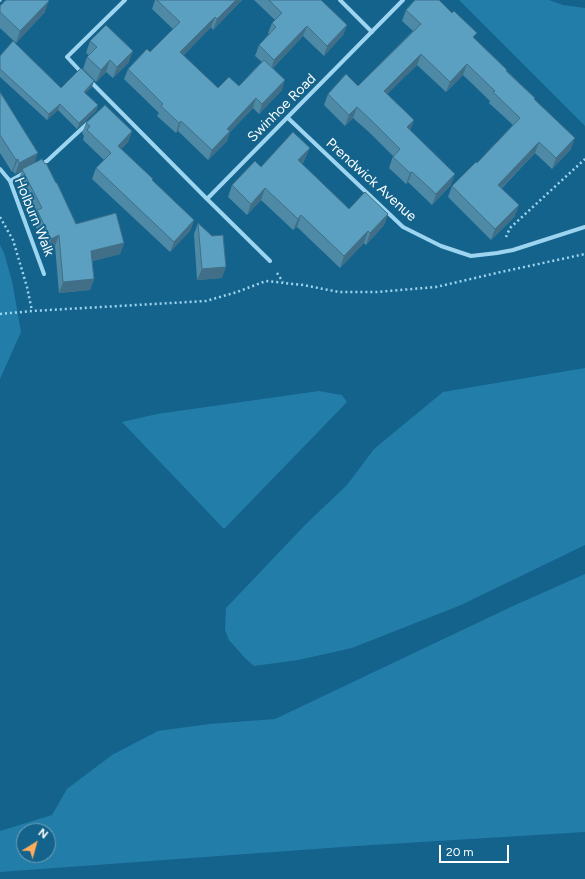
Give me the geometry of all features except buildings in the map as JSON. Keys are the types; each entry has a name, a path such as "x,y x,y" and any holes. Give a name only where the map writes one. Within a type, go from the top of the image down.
{"street":[{"path":"125,0 67,58 270,261"},
{"path":"340,0 372,32"},
{"name":"Swinhoe Road","path":"207,199 403,0"},
{"path":"105,108 111,102"},
{"path":"35,168 47,161 93,118"},
{"name":"Prendwick Avenue","path":"288,118 403,227 441,246 471,256 497,253 514,250 585,227"},
{"name":"Holburn Walk","path":"0,169 10,181 44,274"},
{"path":"10,181 29,171"}],"path":[{"path":"501,272 497,253 510,228 585,159"},
{"path":"0,217 13,240 32,310"},
{"path":"0,314 32,310 206,301 237,292 266,281 303,285 339,292 377,292 436,287 585,254"}],"shaded area":[{"path":"459,0 549,0 563,5 585,8 585,126"},
{"path":"0,245 4,253 12,281 21,332 0,379"},
{"path":"585,368 585,545 461,605 352,648 298,660 254,666 229,640 225,630 226,608 307,523 347,485 374,449 443,392"},
{"path":"319,391 342,395 347,402 224,529 122,422 157,414"},
{"path":"585,574 585,832 356,846 0,872 0,831 16,826 16,863 56,863 56,823 26,823 52,815 67,789 112,755 158,731 209,724 275,719 513,606"}]}
